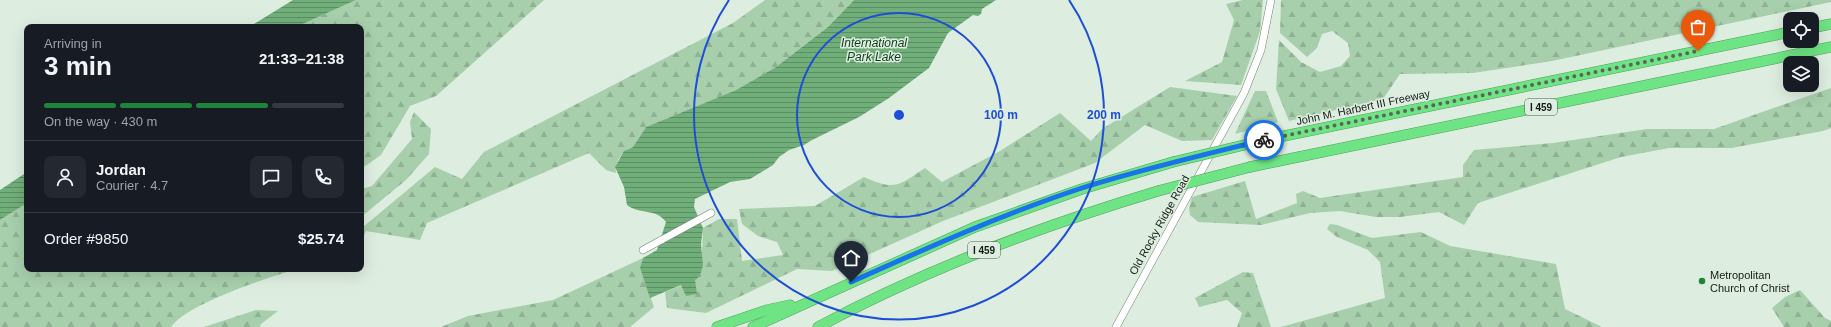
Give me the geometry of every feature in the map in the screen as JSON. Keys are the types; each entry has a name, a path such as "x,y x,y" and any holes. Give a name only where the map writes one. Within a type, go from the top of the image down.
{"highway":[{"path":"1819,27 1831,24"},
{"name":"John M. Harbert III Freeway","path":"753,327 975,227 1082,188 1173,162 1266,140 1783,33"},
{"name":"I 459","path":"818,327 876,298 960,260 1065,220 1158,191 1250,167 1831,47"},
{"path":"832,327 876,298"},
{"path":"717,327 767,310 810,301"}],"street":[{"name":"Old Rocky Ridge Road","path":"1116,327 1244,93 1261,50 1271,0"},
{"path":"643,250 711,213"}],"green space":[{"path":"356,0 544,0 436,96 410,106 381,155 364,167 364,24 303,24"},
{"path":"765,0 854,0 828,27 776,67 736,90 646,127 633,147 626,150 620,157 616,165 616,173 606,170 589,153 427,223 420,240 366,231 364,235 364,226 435,167 462,179 484,152 733,23"},
{"path":"1243,0 1263,0 1260,31 1241,85 1185,81 1222,62 1234,20 1226,4"},
{"path":"1281,0 1831,0 1831,2 1552,61 1473,73 1400,74 1383,99 1289,121 1276,89 1279,40 1301,62 1320,72 1341,66 1350,56 1348,43 1332,31 1322,34 1317,48 1307,57 1280,33"},
{"path":"1170,87 1237,96 1212,140 1182,141 1145,125 1095,163 943,221 832,271 797,269 706,313 667,308 665,292 695,280 702,254 703,228 719,219 737,219 742,261 783,255 777,242 758,236 742,224 739,209 815,206 864,177 890,185 902,182 925,168 942,182 1000,151 1060,113 1091,141 1102,129"},
{"path":"1831,88 1831,128 1823,131 1731,148 1669,148 1621,157 1478,203 1464,225 1439,212 1400,217 1376,217 1340,211 1310,213 1261,225 1198,222 1190,215 1189,208 1192,197 1245,181 1256,219 1297,203 1296,194 1303,191 1320,198 1463,177 1463,165 1474,150 1553,143 1647,129 1714,129"},
{"path":"1255,91 1266,91 1278,122 1235,134"},
{"path":"414,112 431,129 429,154 406,180 364,215 364,188 372,186 412,139 410,122"},
{"path":"24,205 24,272 287,272 229,292 193,309 180,318 171,327 0,327 0,220"},
{"path":"1330,224 1337,225 1372,238 1421,232 1450,246 1556,264 1565,309 1602,327 1281,327 1385,298 1380,262 1368,250 1337,237 1327,229"},
{"path":"643,258 640,268 654,307 630,327 441,327 468,316 553,300"},
{"path":"1243,272 1253,273 1271,327 1237,327 1242,313 1227,300 1199,307 1195,298"},
{"path":"1800,290 1825,318 1831,321 1831,327 1784,327 1772,308 1785,297"},
{"path":"256,310 278,311 261,324 260,327 204,327"}],"water":[{"path":"293,0 356,0 303,24 254,24"},
{"name":"International Park Lake","path":"854,0 996,0 982,9 981,14 978,16 973,15 948,33 929,68 889,98 859,117 804,145 789,150 779,157 773,165 750,179 730,182 695,199 694,207 703,228 701,244 703,265 700,276 695,280 697,294 686,296 681,285 650,298 640,268 643,258 657,250 666,222 658,215 637,210 627,205 624,187 615,167 624,151 633,147 646,127 736,90 776,67 828,27"},
{"path":"24,174 24,205 0,220 0,190"}],"way so far":[{"path":"1264,140 1698,51"}],"place":[{"name":"Metropolitan Church of Christ","path":"1702,281"}],"route":[{"path":"851,282 975,227 1082,188 1173,162 1264,140"}]}
